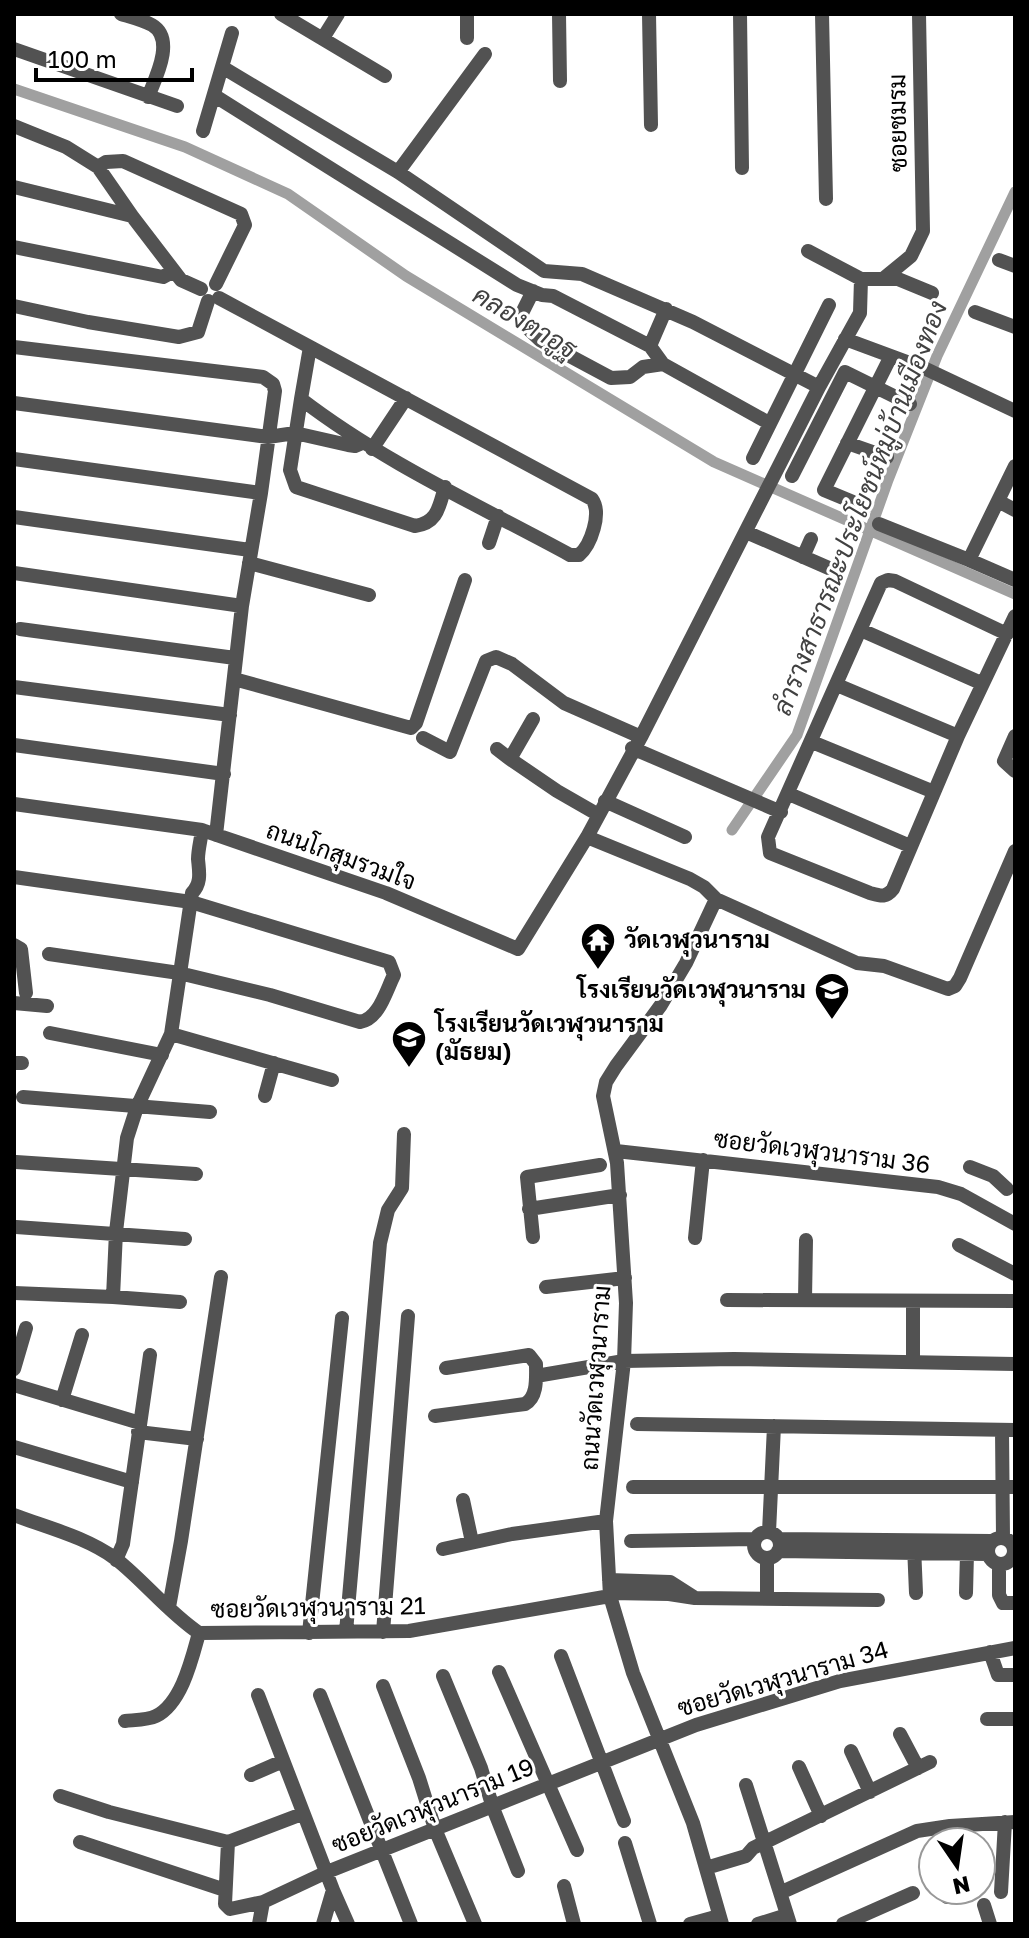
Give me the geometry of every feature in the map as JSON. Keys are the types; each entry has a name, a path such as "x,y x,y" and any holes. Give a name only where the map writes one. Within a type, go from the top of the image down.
{"street":[{"path":"121,14 157,20 163,44 162,54 148,97"},
{"path":"281,14 385,76"},
{"path":"323,38 338,14"},
{"path":"467,14 467,38"},
{"path":"559,14 560,81"},
{"path":"649,14 651,125"},
{"path":"740,14 742,168"},
{"path":"822,14 826,199"},
{"name":"ซอยชมรม","path":"883,279 911,256 923,231 919,14"},
{"path":"203,131 232,33"},
{"path":"14,49 177,106"},
{"path":"398,172 485,54"},
{"path":"222,67 398,172 544,271 582,274 666,309 819,387"},
{"path":"215,96 517,285 553,296 650,346 663,364 769,423"},
{"path":"14,126 66,147 98,167 181,280 211,293 592,499 597,517 585,550 579,555 570,555 367,446 301,399"},
{"path":"14,306 179,337 198,332 211,293 245,225 241,214 123,161 106,162 98,167"},
{"path":"14,187 132,216"},
{"path":"14,247 163,277 174,271"},
{"path":"808,251 861,279 898,279 932,293"},
{"path":"999,260 1015,266"},
{"path":"861,279 860,313 587,837 690,879 716,899 857,963 884,966 948,989 955,986 960,978 1015,851"},
{"path":"533,291 521,315 521,322 540,340 611,378 630,377 643,367 663,364"},
{"path":"753,458 829,305"},
{"path":"650,346 666,309"},
{"path":"975,312 1015,327"},
{"path":"845,339 932,371 1015,411"},
{"path":"14,347 263,377 273,384 275,391 235,658 224,774 209,833 198,861 191,865 188,886 191,897 171,1034 137,1107 127,1138 116,1232 113,1297"},
{"path":"310,347 290,470 296,487 415,526 435,519 445,487"},
{"path":"865,507 824,490 891,356"},
{"path":"792,476 845,372 910,404"},
{"path":"367,446 406,398"},
{"path":"14,403 268,437 295,433 367,446"},
{"path":"847,443 887,457"},
{"path":"14,459 261,493"},
{"path":"969,560 1015,466"},
{"path":"998,501 1015,510"},
{"path":"489,543 498,516"},
{"path":"14,517 249,556 369,595"},
{"path":"879,524 1015,580"},
{"path":"746,532 831,569"},
{"path":"803,557 811,539"},
{"path":"14,573 242,606"},
{"path":"234,679 411,728 416,723 465,580"},
{"path":"1007,634 888,580 877,588 768,837 770,853 881,897 888,895 981,683 1007,634 1015,616"},
{"path":"20,629 235,658"},
{"path":"861,630 981,683"},
{"path":"423,738 450,752 486,661 496,657 512,664 564,703 781,812"},
{"path":"837,685 958,736"},
{"path":"14,687 230,715"},
{"path":"510,759 533,719"},
{"path":"1015,736 1004,761 1015,771"},
{"path":"812,742 934,792"},
{"path":"14,745 224,774"},
{"path":"497,749 545,784 601,808 685,837"},
{"path":"789,794 910,846"},
{"name":"ถนนโกสุมรวมใจ","path":"14,804 209,833 386,893 518,949 587,837"},
{"path":"14,877 191,897 389,962 394,975 374,1015 368,1021 360,1022 270,995 179,973 49,954"},
{"name":"ถนนวัดเวฬุวนาราม","path":"716,899 679,974 606,1082 604,1107 616,1151 625,1278 624,1361 606,1521 609,1590 633,1673 693,1823 720,1920"},
{"path":"14,945 21,949 23,957 20,998 47,1006"},
{"path":"50,1033 162,1055"},
{"path":"171,1034 332,1080"},
{"path":"265,1096 274,1063"},
{"path":"23,1097 210,1112"},
{"path":"346,1632 380,1243 388,1210 402,1188 404,1134"},
{"name":"ซอยวัดเวฬุวนาราม 36","path":"616,1151 938,1187 961,1194 1015,1224"},
{"path":"695,1238 703,1160"},
{"path":"16,1162 196,1174"},
{"path":"533,1237 527,1177 600,1165"},
{"path":"970,1167 1011,1186 995,1214"},
{"path":"529,1209 620,1195"},
{"path":"16,1227 185,1239"},
{"path":"805,1300 806,1240"},
{"path":"959,1245 1015,1274"},
{"path":"169,1607 221,1277"},
{"path":"546,1287 625,1278"},
{"path":"14,1293 180,1302"},
{"path":"727,1300 1015,1301"},
{"path":"913,1301 913,1362"},
{"path":"383,1632 408,1316"},
{"path":"309,1633 342,1318"},
{"path":"14,1369 26,1328"},
{"path":"62,1400 82,1335"},
{"path":"116,1560 123,1544 150,1355"},
{"path":"435,1416 525,1404 531,1401 534,1394 536,1364 529,1355 446,1368"},
{"path":"536,1376 624,1361 734,1359 1015,1364"},
{"path":"14,1385 139,1427 197,1439"},
{"path":"637,1424 1009,1430 1009,1487 999,1595 1003,1603 1015,1603"},
{"path":"767,1598 773,1545 774,1426"},
{"path":"14,1447 132,1482"},
{"path":"633,1487 1009,1487"},
{"path":"463,1500 472,1542"},
{"name":"ซอยวัดเวฬุวนาราม 21","path":"14,1515 90,1542 116,1560 199,1633 383,1632 438,1627 609,1590 695,1598 878,1600"},
{"path":"443,1549 606,1521"},
{"path":"631,1541 754,1539 761,1533 773,1545"},
{"path":"754,1539 755,1552 773,1545 1001,1548"},
{"path":"914,1547 967,1553 1001,1548"},
{"path":"914,1547 916,1593"},
{"path":"966,1593 967,1553"},
{"path":"125,1721 155,1717 166,1707 188,1674 199,1633"},
{"name":"ซอยวัดเวฬุวนาราม 34","path":"659,1739 840,1681 1015,1648"},
{"path":"990,1652 998,1675 1015,1675"},
{"path":"561,1656 624,1821"},
{"path":"499,1672 577,1850"},
{"path":"443,1676 481,1768 518,1871"},
{"path":"383,1686 435,1829 475,1924"},
{"path":"258,1695 302,1814 348,1924"},
{"path":"320,1695 411,1924"},
{"path":"987,1719 1015,1719"},
{"path":"706,1868 746,1856 753,1848 924,1765 900,1734"},
{"name":"ซอยวัดเวฬุวนาราม 19","path":"225,1897 230,1909 263,1902 327,1872 659,1739"},
{"path":"851,1751 870,1792"},
{"path":"251,1775 283,1761"},
{"path":"799,1767 821,1816"},
{"path":"746,1785 789,1919 758,1924"},
{"path":"60,1796 109,1812 228,1842 302,1814"},
{"path":"950,1826 1010,1822 1001,1892"},
{"path":"782,1892 917,1831"},
{"path":"80,1842 225,1897 228,1842"},
{"path":"625,1843 650,1924"},
{"path":"746,1856 756,1862 771,1859"},
{"path":"564,1886 574,1924"},
{"path":"323,1924 333,1890"},
{"path":"843,1924 913,1893"},
{"path":"259,1924 263,1902"},
{"path":"690,1924 720,1920"}],"waterway":[{"name":"คลองตาอูฐ","path":"14,89 185,147 288,194 406,276 714,462 1015,594"},
{"name":"ลำรางสาธารณะประโยชน์หมู่บ้านเมืองทอง","path":"732,830 797,735 888,480 937,356 1015,192"}],"place":[{"name":"วัดเวฬุวนาราม","path":"598,971"},
{"name":"โรงเรียนวัดเวฬุวนาราม","path":"832,1021"},
{"name":"โรงเรียนวัดเวฬุวนาราม (มัธยม)","path":"409,1069"}]}
